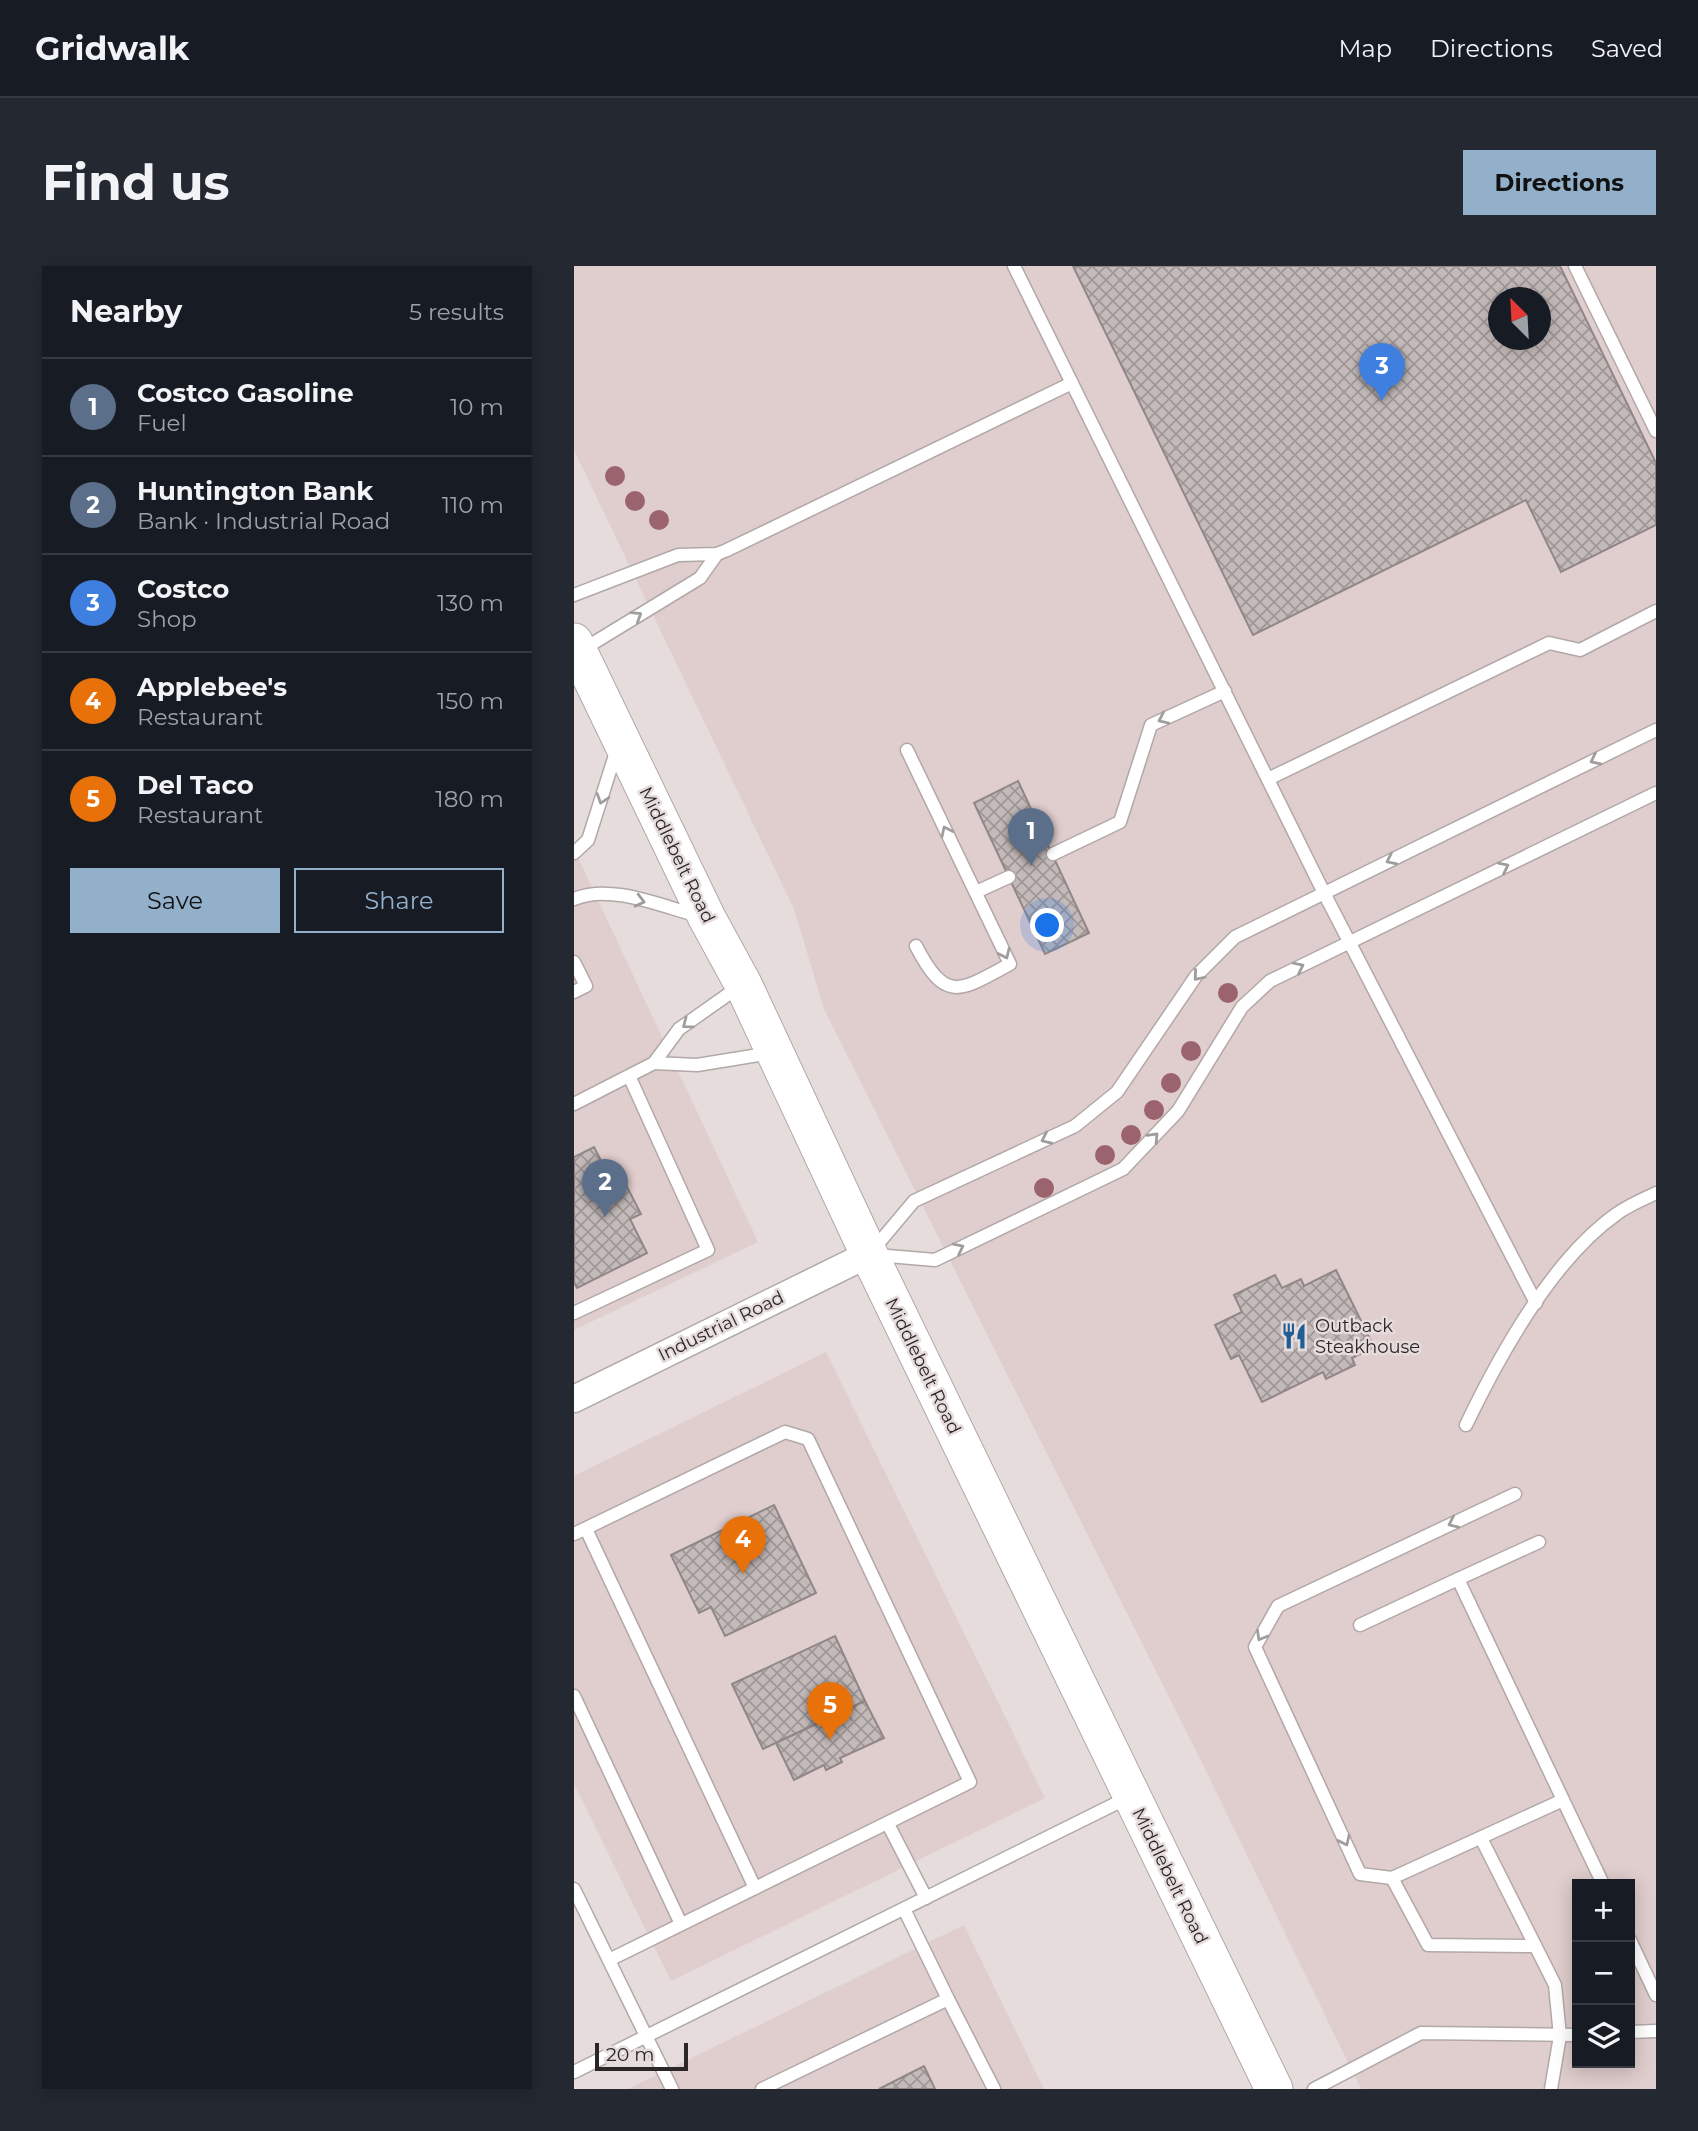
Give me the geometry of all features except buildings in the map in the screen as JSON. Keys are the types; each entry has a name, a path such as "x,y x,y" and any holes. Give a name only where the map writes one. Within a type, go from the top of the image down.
{"main road":[{"name":"Middlebelt Road","path":"576,647 707,918 743,984 869,1254 1274,2089"}],"street":[{"name":"Industrial Road","path":"574,1399 869,1254"}],"lane":[{"path":"1014,266 1324,893 1536,1303"},
{"path":"1575,266 1656,431"},
{"path":"574,594 678,555 718,554 1072,383"},
{"path":"576,647 699,579 718,554"},
{"path":"1268,779 1549,643 1580,650 1656,611"},
{"path":"1052,855 1120,822 1151,724 1225,691"},
{"path":"869,1254 914,1200 1075,1126 1117,1092 1196,976 1235,937 1656,730"},
{"path":"574,853 589,840 621,739"},
{"path":"907,750 1010,964 965,987 945,986 930,974 916,946"},
{"path":"869,1254 935,1260 1123,1169 1178,1111 1242,1007 1270,981 1656,793"},
{"path":"976,892 1009,877"},
{"path":"574,899 584,894 614,894 707,918"},
{"path":"574,962 586,986 574,992"},
{"path":"574,1104 630,1078 654,1063 679,1029 743,984"},
{"path":"654,1063 697,1065 775,1052"},
{"path":"574,1313 708,1250 630,1078"},
{"path":"1466,1425 1536,1303 1573,1252 1618,1212 1656,1193"},
{"path":"609,1960 970,1782 808,1439 785,1432 580,1532 755,1888"},
{"path":"1515,1494 1278,1606 1255,1647 1360,1874 1392,1878 1563,1800"},
{"path":"1360,1625 1539,1542"},
{"path":"1458,1579 1601,1879"},
{"path":"574,1696 681,1924"},
{"path":"574,2071 1131,1796"},
{"path":"888,1824 926,1898"},
{"path":"1481,1838 1555,1985 1560,2036 1551,2089"},
{"path":"1392,1878 1428,1945 1535,1946"},
{"path":"574,1889 673,2089"},
{"path":"904,1909 994,2089"},
{"path":"1631,1942 1656,1995"},
{"path":"762,2089 948,1999"},
{"path":"1635,2032 1656,2031"},
{"path":"1314,2089 1421,2033 1572,2035"}],"shaded area":[{"path":"574,266 1656,266 1656,2089 1361,2089 1205,1769 824,1009 794,909 574,450"},
{"path":"574,849 758,1242 574,1330"},
{"path":"826,1352 1045,1798 671,1981 574,1784 574,1476"},
{"path":"964,1925 1044,2089 628,2089"}],"place":[{"name":"Costco","path":"1382,401"},
{"name":"Costco Gasoline","path":"1031,866"},
{"name":"Huntington Bank","path":"605,1217"},
{"name":"Outback Steakhouse","path":"1294,1336"},
{"name":"Applebee's","path":"743,1574"},
{"name":"Del Taco","path":"830,1740"}]}
